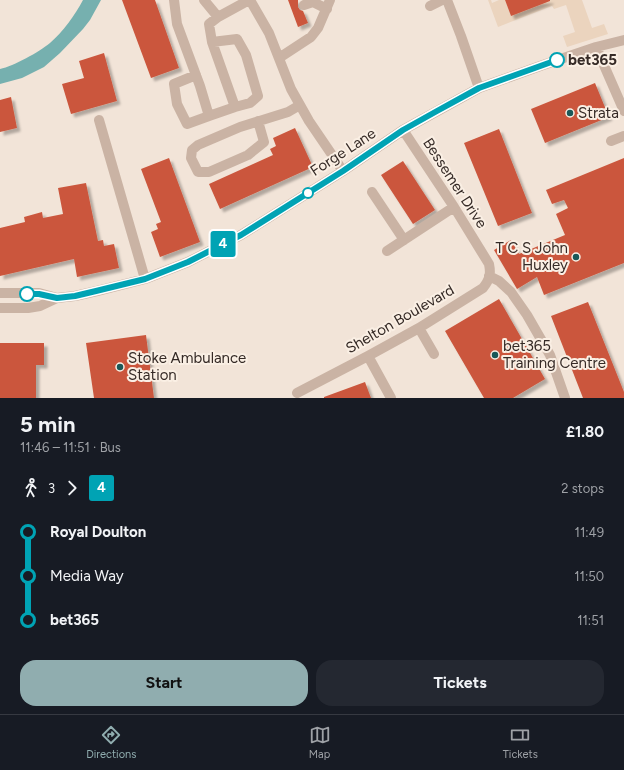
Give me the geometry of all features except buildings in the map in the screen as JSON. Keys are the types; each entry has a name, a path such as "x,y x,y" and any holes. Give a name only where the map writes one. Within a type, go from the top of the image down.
{"street":[{"path":"174,0 177,24 209,116"},
{"path":"204,0 218,17"},
{"path":"235,108 212,42 209,24 218,17 249,0 269,34 291,89 343,171"},
{"path":"430,6 442,0"},
{"path":"447,0 479,88"},
{"path":"279,58 311,37 318,28 328,5 313,2 304,6"},
{"path":"196,75 174,84 177,104 187,124 250,103 258,96 246,55 237,39 212,42"},
{"name":"Forge Lane","path":"0,308 28,308 40,306 57,298 75,296 145,279 188,262 241,235 343,171 403,130 479,88 596,47 624,40"},
{"path":"596,47 624,111"},
{"path":"258,121 264,142 248,155 209,172 198,172 191,158 192,150 198,145 240,127 258,121 288,112 300,105"},
{"path":"99,120 145,279"},
{"name":"Bessemer Drive","path":"403,130 454,207 489,264 489,276"},
{"path":"611,141 624,136"},
{"path":"372,192 404,240"},
{"path":"387,251 454,207"},
{"path":"489,276 499,281 511,292 527,315 550,355 565,398"},
{"name":"Shelton Boulevard","path":"296,393 420,328 484,288 488,282 489,276"},
{"name":"Forge Lane","path":"0,293 39,294 57,298"},
{"path":"420,328 434,354"},
{"path":"368,356 391,398"}],"shaded area":[{"path":"488,0 491,0 492,3 499,0 505,0 511,16 536,0 582,0 592,28 604,24 608,34 567,47 563,36 575,32 566,5 554,9 552,6 498,27"}],"water":[{"path":"83,0 101,0 90,20 60,53 44,67 22,78 0,84 0,69 26,58 50,43 60,34"}],"bus line":[{"name":"4","path":"27,294 39,294 57,298 75,296 145,279 188,262 241,235 343,171 403,130 479,88 557,60"}],"place":[{"name":"bet365","path":"557,60"},
{"name":"Strata","path":"570,113"},
{"name":"T C S John Huxley","path":"576,257"},
{"name":"bet365 Training Centre","path":"495,355"},
{"name":"Stoke Ambulance Station","path":"120,367"}]}
